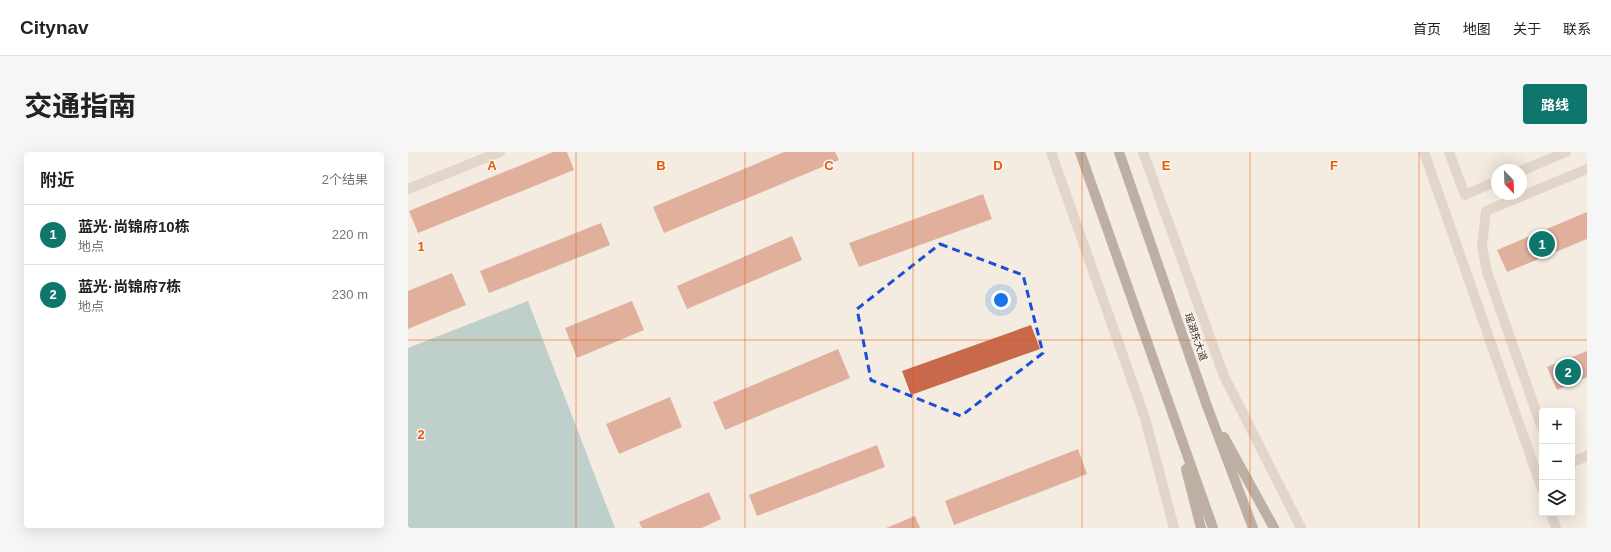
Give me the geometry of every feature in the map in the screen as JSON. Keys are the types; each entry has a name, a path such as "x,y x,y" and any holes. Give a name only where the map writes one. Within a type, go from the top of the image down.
{"main road":[{"path":"1080,152 1213,528"},
{"name":"瑶湖东大道","path":"1120,152 1207,406 1253,528"},
{"path":"1169,403 1202,528"},
{"path":"1207,406 1274,528"}],"street":[{"path":"408,189 500,152"},
{"path":"1052,152 1145,418 1174,528"},
{"path":"1143,152 1224,376 1301,528"},
{"path":"1424,152 1539,480"},
{"path":"1449,152 1465,195 1491,184"},
{"path":"1527,168 1566,152"},
{"path":"1539,419 1487,272 1482,246 1486,211 1587,169"},
{"path":"1575,461 1587,456"},
{"path":"1552,516 1556,528"}],"highlighted area":[{"path":"940,244 1023,275 1043,353 961,416 871,380 857,309"}],"water":[{"path":"528,301 615,528 408,528 408,348"}],"building":[{"path":"553,152 567,152 574,170 418,233 409,211"},
{"path":"784,152 835,152 839,160 664,233 653,207"},
{"path":"983,194 992,219 859,267 849,243"},
{"path":"1587,212 1587,239 1507,272 1497,250"},
{"path":"601,223 610,245 489,293 480,271"},
{"path":"792,236 802,260 687,309 677,286"},
{"path":"452,273 466,305 408,329 408,291"},
{"path":"632,301 644,330 577,358 565,328"},
{"path":"1031,325 1040,349 911,395 902,371"},
{"path":"838,349 850,378 725,430 713,402"},
{"path":"1587,351 1587,377 1557,390 1547,367"},
{"path":"670,397 682,427 619,454 606,424"},
{"path":"877,445 885,467 757,516 749,495"},
{"path":"1078,449 1087,474 954,525 945,501"},
{"path":"709,492 721,519 702,528 642,528 639,522"},
{"path":"915,516 920,528 886,528"}],"place":[{"name":"蓝光·尚锦府10栋","path":"1542,244"},
{"name":"蓝光·尚锦府7栋","path":"1568,372"}]}
